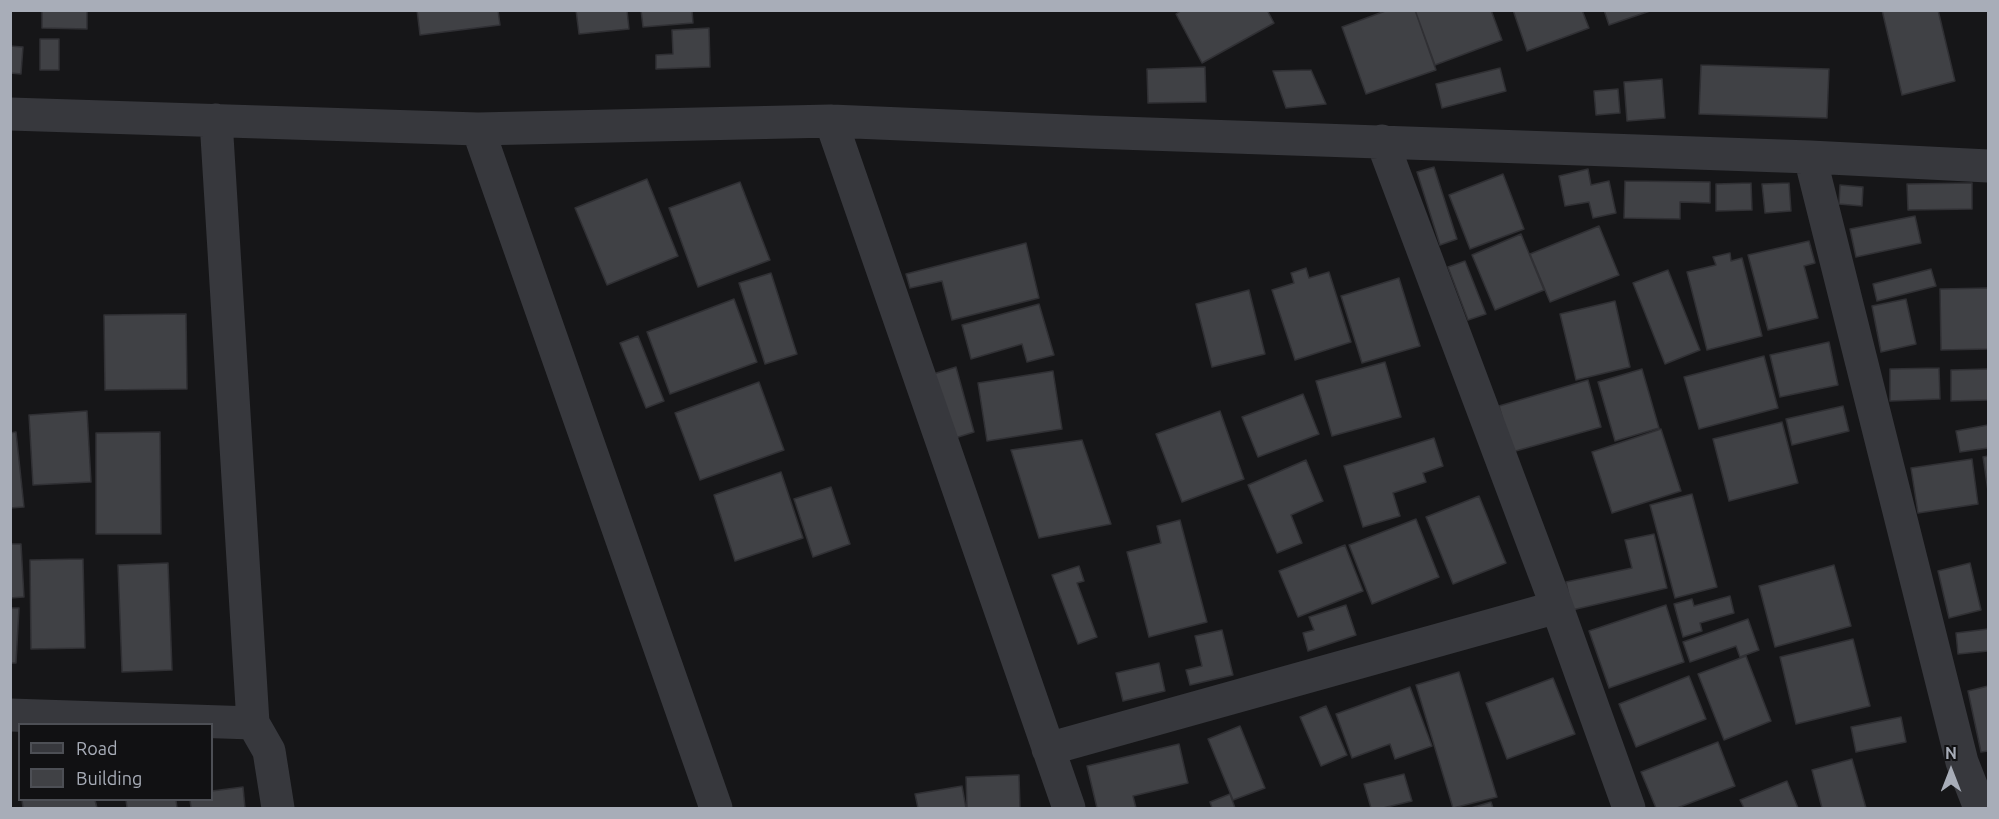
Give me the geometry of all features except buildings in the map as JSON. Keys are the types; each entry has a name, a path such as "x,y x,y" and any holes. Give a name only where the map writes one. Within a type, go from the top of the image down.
{"street":[{"path":"10,114 478,129 831,120 1091,132 1810,157 1989,166"},
{"path":"216,120 253,723 269,752 278,808"},
{"path":"831,120 1069,808"},
{"path":"478,129 716,808"},
{"path":"1382,141 1557,607 1629,808"},
{"path":"1810,157 1962,762 1980,808"},
{"path":"1048,749 1557,607"},
{"path":"10,715 253,723"}]}
